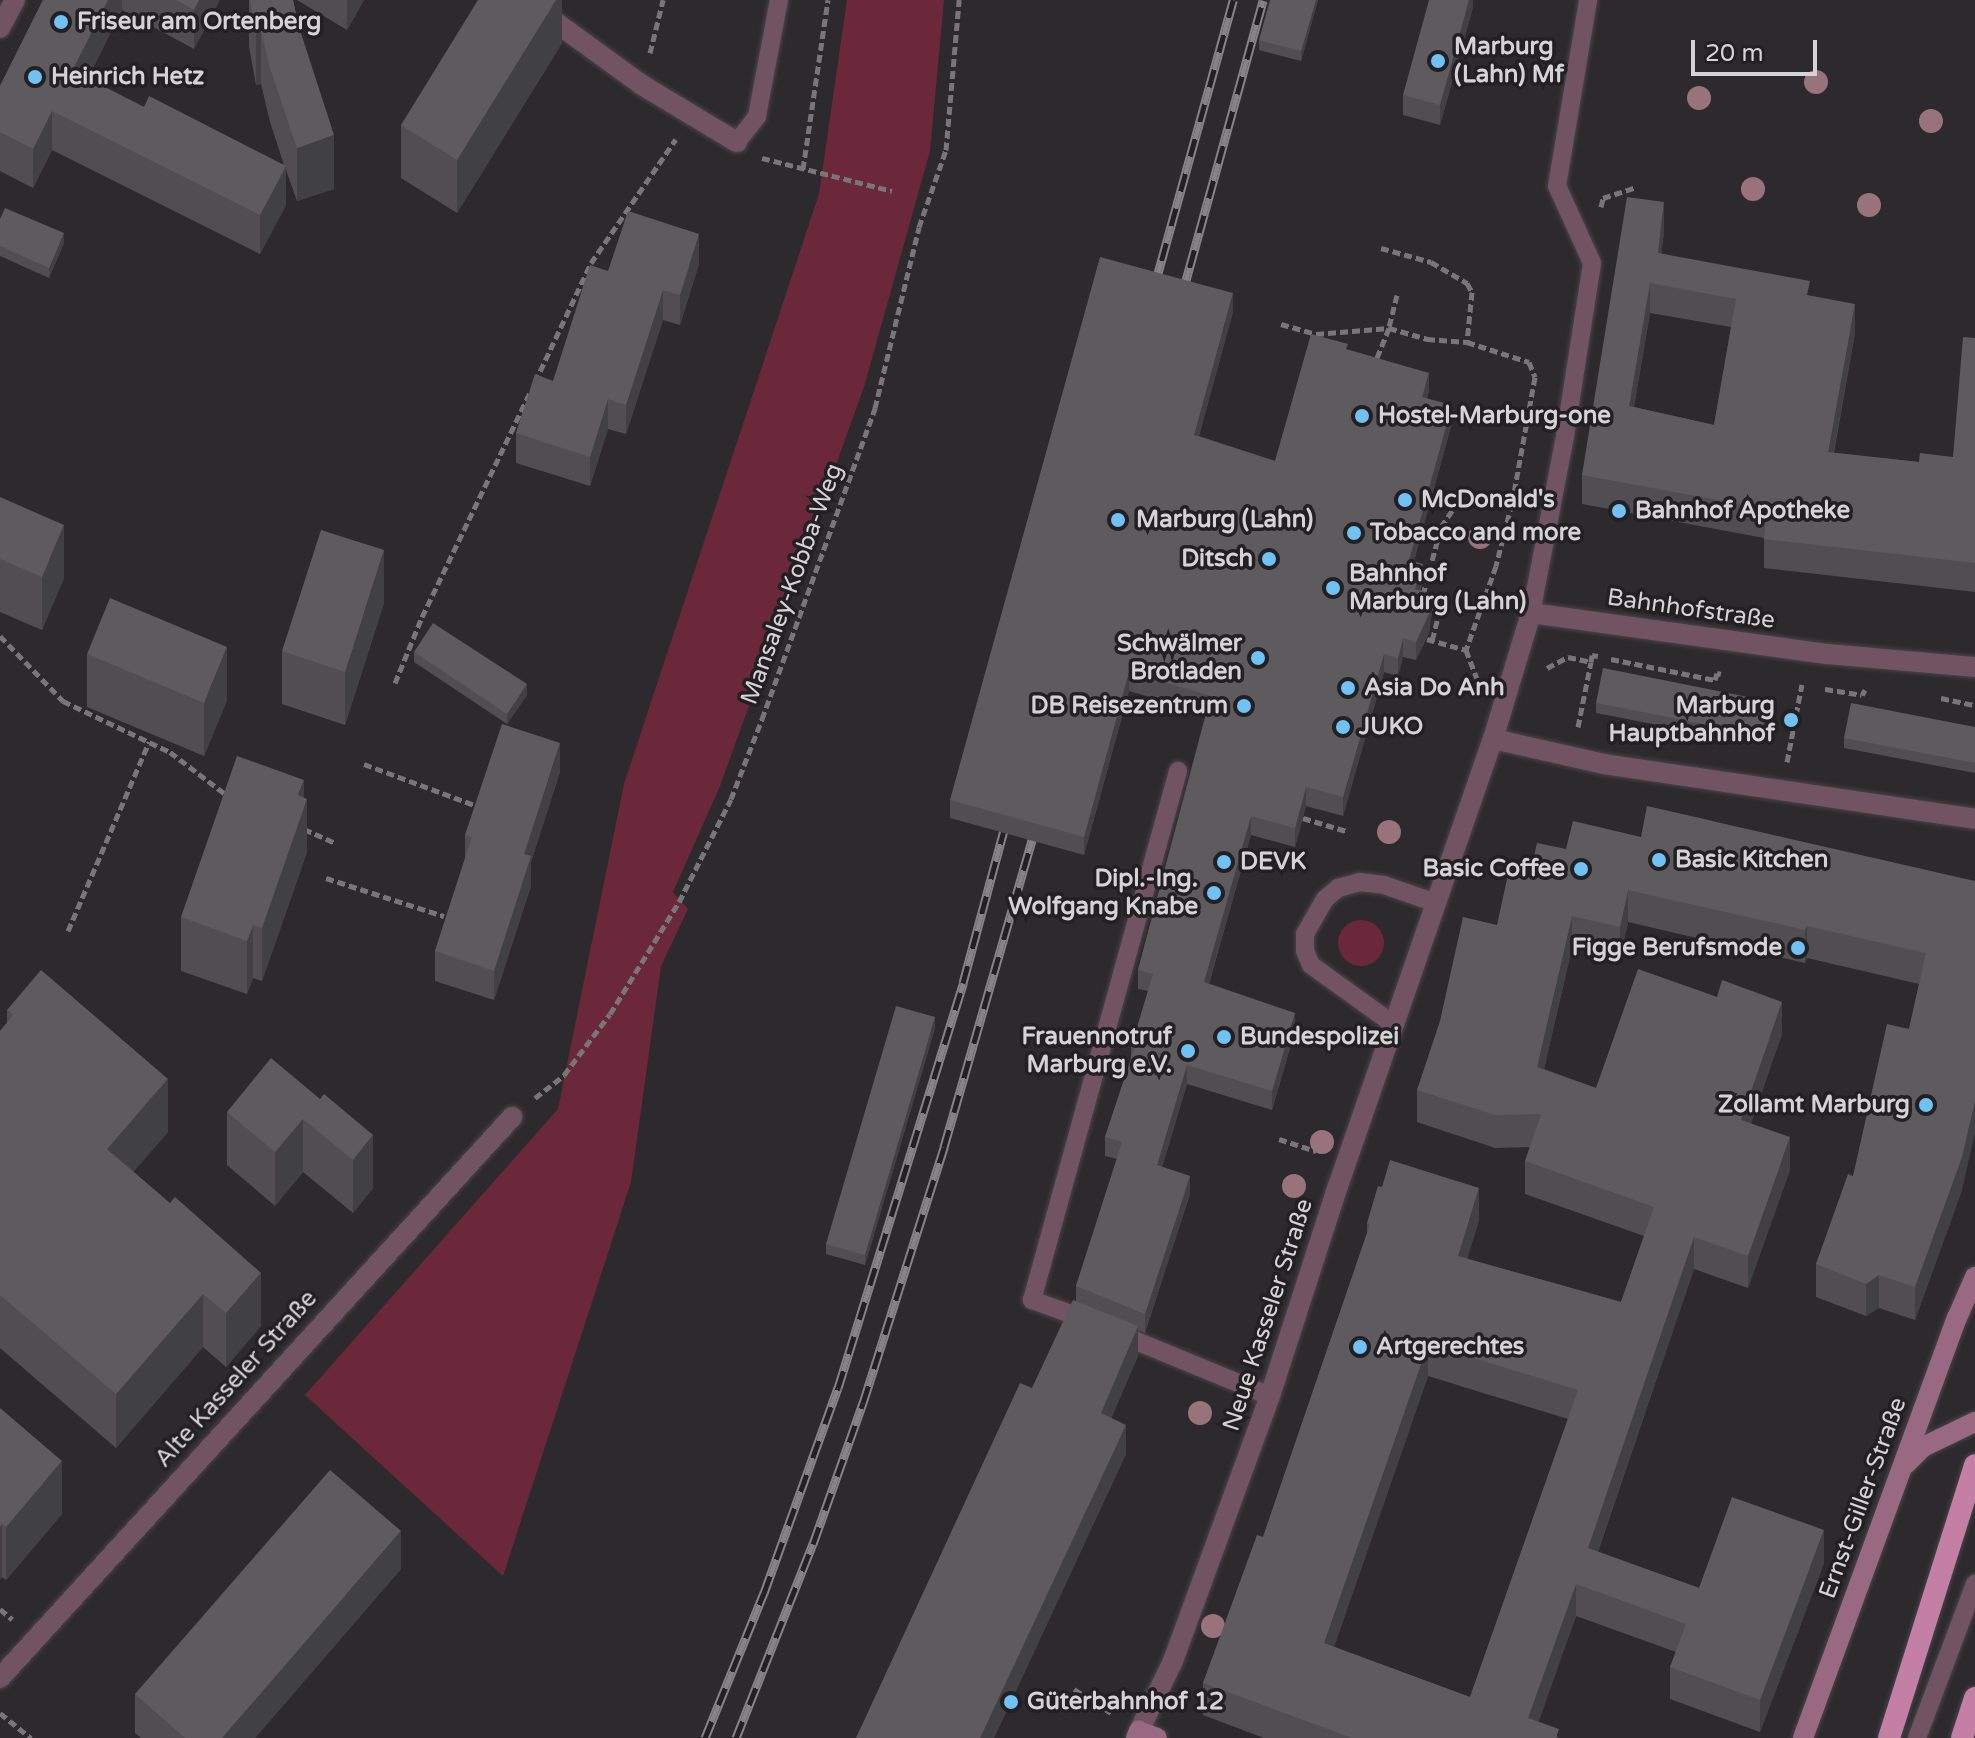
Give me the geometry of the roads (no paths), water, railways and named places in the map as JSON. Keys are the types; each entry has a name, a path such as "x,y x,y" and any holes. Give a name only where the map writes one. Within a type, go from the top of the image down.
{"highway":[{"path":"1889,1738 1975,1465"},
{"path":"1962,1738 1975,1698"}],"main road":[{"name":"Ernst-Giller-Straße","path":"1803,1738 1900,1470 1975,1277"},
{"path":"1900,1470 1923,1447 1975,1422"}],"street":[{"path":"0,28 15,0"},
{"path":"525,0 642,85 737,142"},
{"path":"1436,903 1493,739 1531,613"},
{"name":"Bahnhofstraße","path":"1531,613 1813,652 1975,667"},
{"path":"1493,739 1604,764 1975,819"},
{"name":"Neue Kasseler Straße","path":"1144,1736 1270,1396 1436,903"},
{"name":"Alte Kasseler Straße","path":"0,1678 512,1117"}],"lane":[{"path":"737,142 757,116 779,0"},
{"path":"1531,613 1565,436 1592,263 1557,186 1588,0"},
{"path":"1178,771 1032,1300 1270,1396"},
{"path":"1393,1024 1311,965 1305,951 1305,934 1325,899 1338,888 1360,882 1384,885 1436,903"},
{"path":"1917,1738 1975,1584"}],"railway":[{"path":"1152,295 1233,0"},
{"path":"1180,302 1263,0"},
{"path":"705,1738 764,1593 838,1388 963,983 1009,811"},
{"path":"736,1738 813,1544 863,1403 944,1147 1038,819"}],"place":[{"name":"Friseur am Ortenberg","path":"61,22"},
{"name":"Marburg (Lahn) Mf","path":"1438,61"},
{"name":"Heinrich Hetz","path":"35,77"},
{"name":"Hostel-Marburg-one","path":"1362,416"},
{"name":"McDonald's","path":"1405,500"},
{"name":"Bahnhof Apotheke","path":"1619,511"},
{"name":"Marburg (Lahn)","path":"1118,520"},
{"name":"Tobacco and more","path":"1354,533"},
{"name":"Ditsch","path":"1269,559"},
{"name":"Bahnhof Marburg (Lahn)","path":"1333,588"},
{"name":"Schwälmer Brotladen","path":"1258,658"},
{"name":"Asia Do Anh","path":"1348,688"},
{"name":"DB Reisezentrum","path":"1244,706"},
{"name":"Marburg Hauptbahnhof","path":"1791,720"},
{"name":"JUKO","path":"1343,727"},
{"name":"Basic Kitchen","path":"1659,860"},
{"name":"DEVK","path":"1224,862"},
{"name":"Basic Coffee","path":"1581,869"},
{"name":"Dipl.-Ing. Wolfgang Knabe","path":"1214,893"},
{"name":"Figge Berufsmode","path":"1798,948"},
{"name":"Bundespolizei","path":"1224,1037"},
{"name":"Frauennotruf Marburg e.V.","path":"1188,1051"},
{"name":"Zollamt Marburg","path":"1926,1105"},
{"name":"Artgerechtes","path":"1360,1347"},
{"name":"Güterbahnhof 12","path":"1011,1702"}]}
